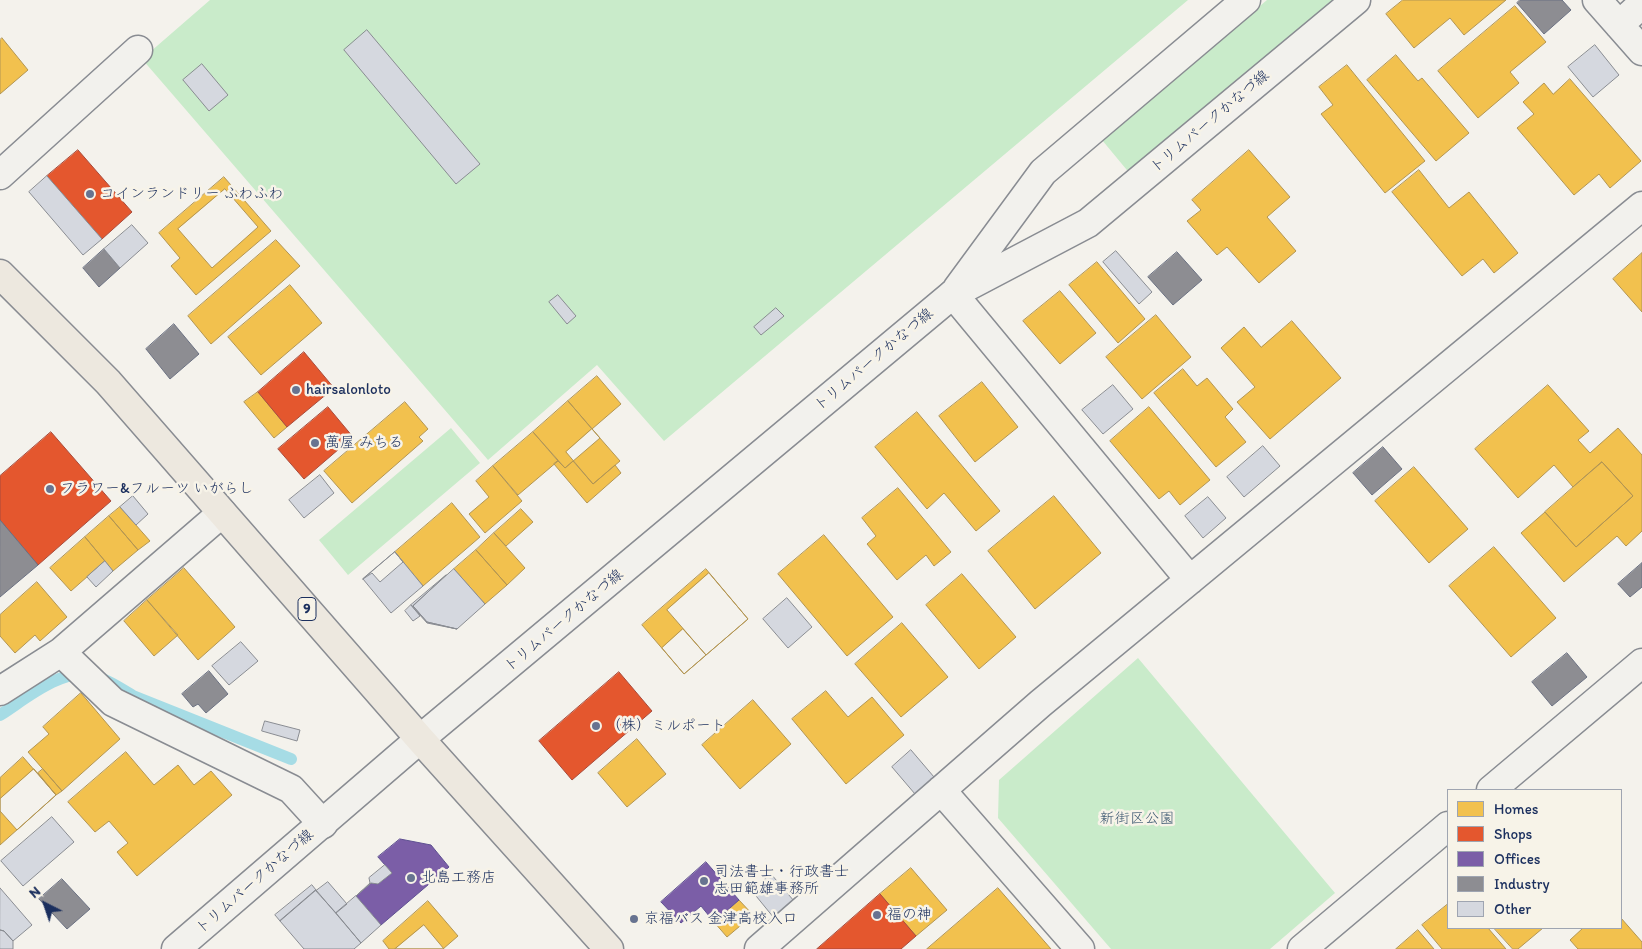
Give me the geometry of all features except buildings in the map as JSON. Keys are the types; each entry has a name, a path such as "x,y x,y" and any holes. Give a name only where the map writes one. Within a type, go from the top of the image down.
{"main road":[{"name":"9","path":"0,274 108,382 420,739 609,949"}],"street":[{"name":"トリムパークかなづ線","path":"953,294 1043,172 1246,0"},
{"name":"トリムパークかなづ線","path":"176,949 420,739 953,294 1088,223 1356,0"},
{"path":"1597,0 1642,52"},
{"path":"1619,25 1642,4"},
{"path":"0,176 138,50"},
{"path":"759,949 1041,703 1642,206"},
{"path":"953,294 1190,580"},
{"path":"0,691 61,652 222,513"},
{"path":"61,652 113,702 291,789 323,824"},
{"path":"1492,789 1642,663"},
{"path":"941,790 1080,949"},
{"path":"1302,949 1447,827"}],"green space":[{"path":"210,0 1188,0 664,441 597,365 488,460 142,59"},
{"path":"1267,0 1338,0 1131,175 1102,140"},
{"path":"451,428 480,463 348,575 319,540"},
{"name":"新街区公園","path":"1138,658 1335,893 1270,949 1111,949 998,818 999,780"}],"waterway":[{"path":"0,715 31,694 55,681 79,674 91,675 107,681 133,696 291,759"}],"place":[{"name":"コインランドリー ふわふわ","path":"90,194"},
{"name":"hairsalonloto","path":"296,390"},
{"name":"萬屋 みちる","path":"315,443"},
{"name":"フラワー&フルーツ いがらし","path":"50,489"},
{"name":"（株）ミルポート","path":"596,726"},
{"name":"北島工務店","path":"411,878"},
{"name":"司法書士・行政書士 志田範雄事務所","path":"704,881"},
{"name":"福の神","path":"877,915"},
{"name":"京福バス 金津高校入口","path":"634,919"}]}
